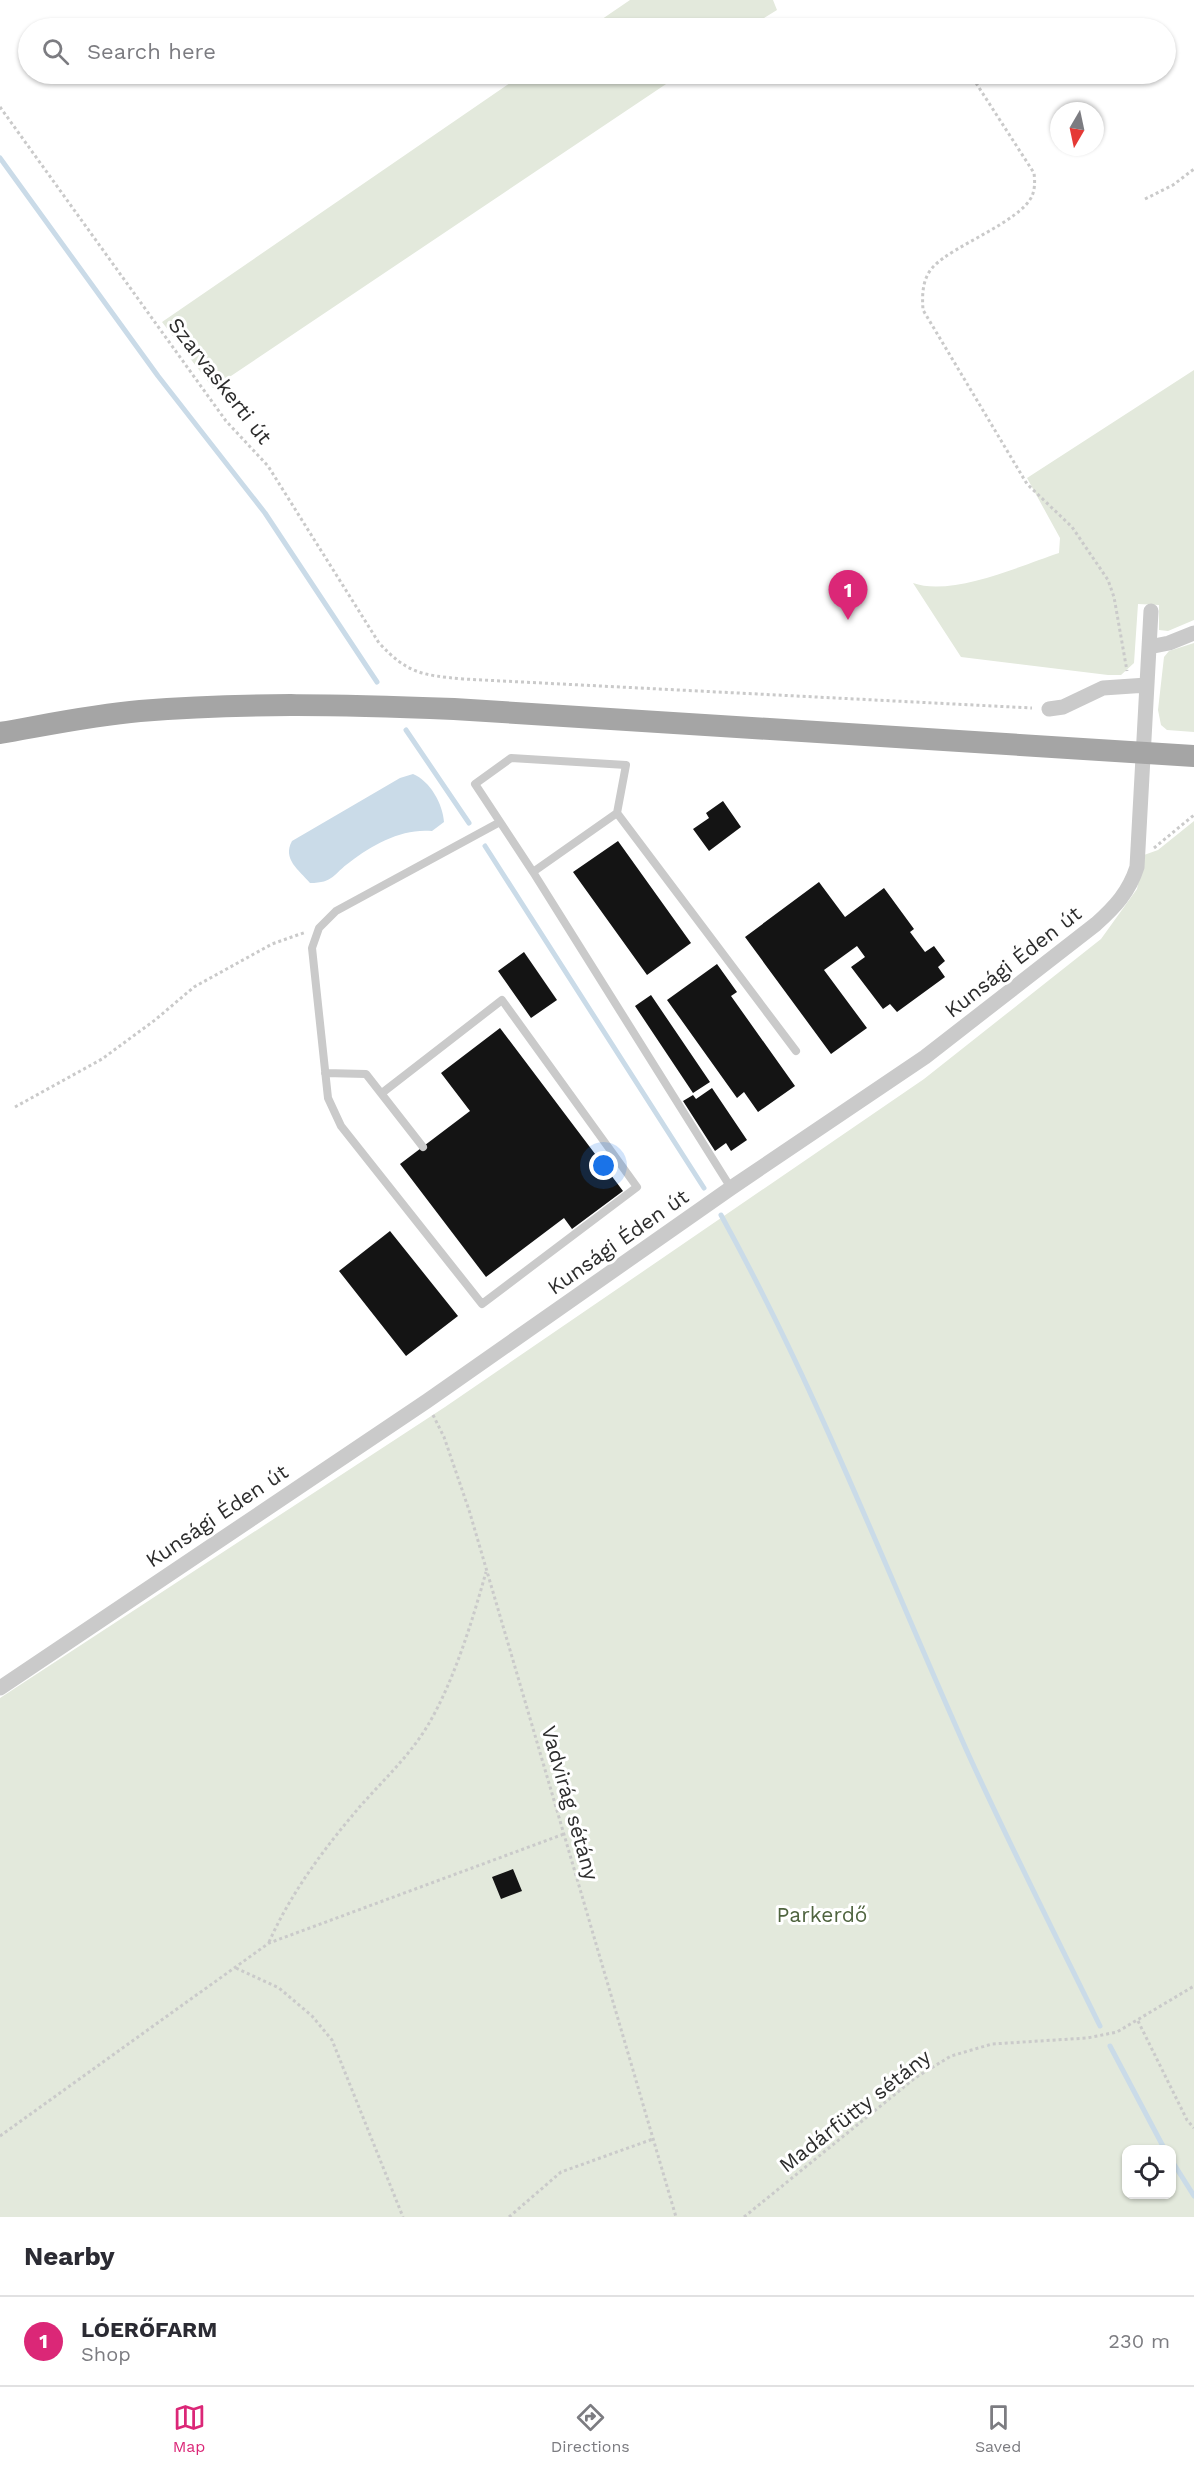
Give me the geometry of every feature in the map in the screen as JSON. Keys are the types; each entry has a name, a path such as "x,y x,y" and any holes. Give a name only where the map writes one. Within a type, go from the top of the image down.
{"main road":[{"path":"0,733 76,719 139,711 222,706 302,705 454,709 1144,751 1194,756"}],"street":[{"name":"Kunsági Éden út","path":"0,1688 427,1401 731,1188 925,1057 1096,924 1117,905 1132,882 1138,852 1151,611"},
{"path":"1149,647 1169,643 1194,633"},
{"path":"1049,710 1063,707 1103,688 1147,685"}],"lane":[{"path":"533,872 618,813 626,765 511,758 475,784 533,872 731,1188"},
{"path":"618,813 796,1051"},
{"path":"382,1093 502,1000 637,1187 482,1304 341,1126 328,1098 312,948 319,928 336,911 500,822"},
{"path":"325,1073 366,1074 423,1147"}],"path":[{"path":"977,84 1034,173 1035,186 1028,203 1012,216 934,266 925,280 922,294 923,310 1027,484 1072,527 1108,580 1114,597 1130,685"},
{"name":"Szarvaskerti út","path":"0,107 226,421 268,466 379,643 395,659 414,672 463,679 1049,710"},
{"path":"1145,199 1173,185 1194,169"},
{"path":"1138,852 1155,848 1194,815"},
{"path":"15,1107 102,1059 155,1020 194,987 272,944 319,928"},
{"name":"Vadvirág sétány","path":"427,1401 444,1437 487,1570 676,2217"},
{"path":"269,1943 282,1914 305,1876 359,1808 396,1768 428,1726 461,1649 487,1570"},
{"path":"0,2136 269,1943 564,1834"},
{"path":"235,1968 279,1988 312,2016 332,2040 403,2217"},
{"name":"Madárfütty sétány","path":"744,2217 915,2078 951,2056 992,2044 1087,2038 1117,2032 1194,1986"},
{"path":"1138,2021 1187,2120 1194,2128"},
{"path":"509,2217 561,2172 653,2139"}],"green space":[{"path":"630,0 773,0 777,10 764,18 604,18"},
{"path":"508,84 666,84 213,388 162,322"},
{"path":"1194,370 1194,620 1168,631 1159,630 1159,605 1138,604 1134,663 1121,675 961,657 913,583 946,586 966,583 1006,572 1059,553 1060,538 1027,478"},
{"path":"1194,643 1194,732 1167,730 1161,725 1158,710 1164,657 1169,651"},
{"name":"Parkerdő","path":"1194,821 1194,2217 0,2217 0,1698 445,1407 924,1079 1101,939 1137,889 1144,855 1158,850"}],"water":[{"path":"413,774 430,788 441,808 444,822 432,831 410,832 378,843 344,866 329,880 318,883 310,883 293,864 289,853 292,841 400,778"}],"building":[{"path":"723,801 741,827 709,851 693,829 709,818 706,813"},
{"path":"618,841 691,943 647,975 573,872"},
{"path":"819,882 845,917 884,888 914,929 910,932 925,952 934,946 945,961 938,967 945,977 897,1012 890,1004 883,1009 851,967 865,957 857,946 824,970 867,1028 831,1054 745,937"},
{"path":"524,952 557,1000 531,1018 498,971"},
{"path":"717,964 737,992 731,996 795,1086 758,1112 744,1092 737,1098 667,1000"},
{"path":"651,995 710,1082 693,1093 635,1006"},
{"path":"500,1028 623,1191 572,1229 564,1218 486,1277 400,1164 470,1111 441,1073"},
{"path":"712,1088 747,1140 731,1151 726,1143 715,1151 683,1101 693,1095 696,1099"},
{"path":"390,1231 458,1316 406,1356 339,1271"},
{"path":"513,1869 522,1891 501,1899 492,1877"}],"waterway":[{"path":"0,158 158,376 265,513 377,682"},
{"path":"406,730 469,823"},
{"path":"485,846 704,1188"},
{"path":"721,1215 756,1280 819,1412 982,1784 1100,2026"},
{"path":"1110,2046 1162,2145"},
{"path":"1176,2167 1194,2196"}],"place":[{"name":"LÓERŐFARM","path":"848,620"}]}
